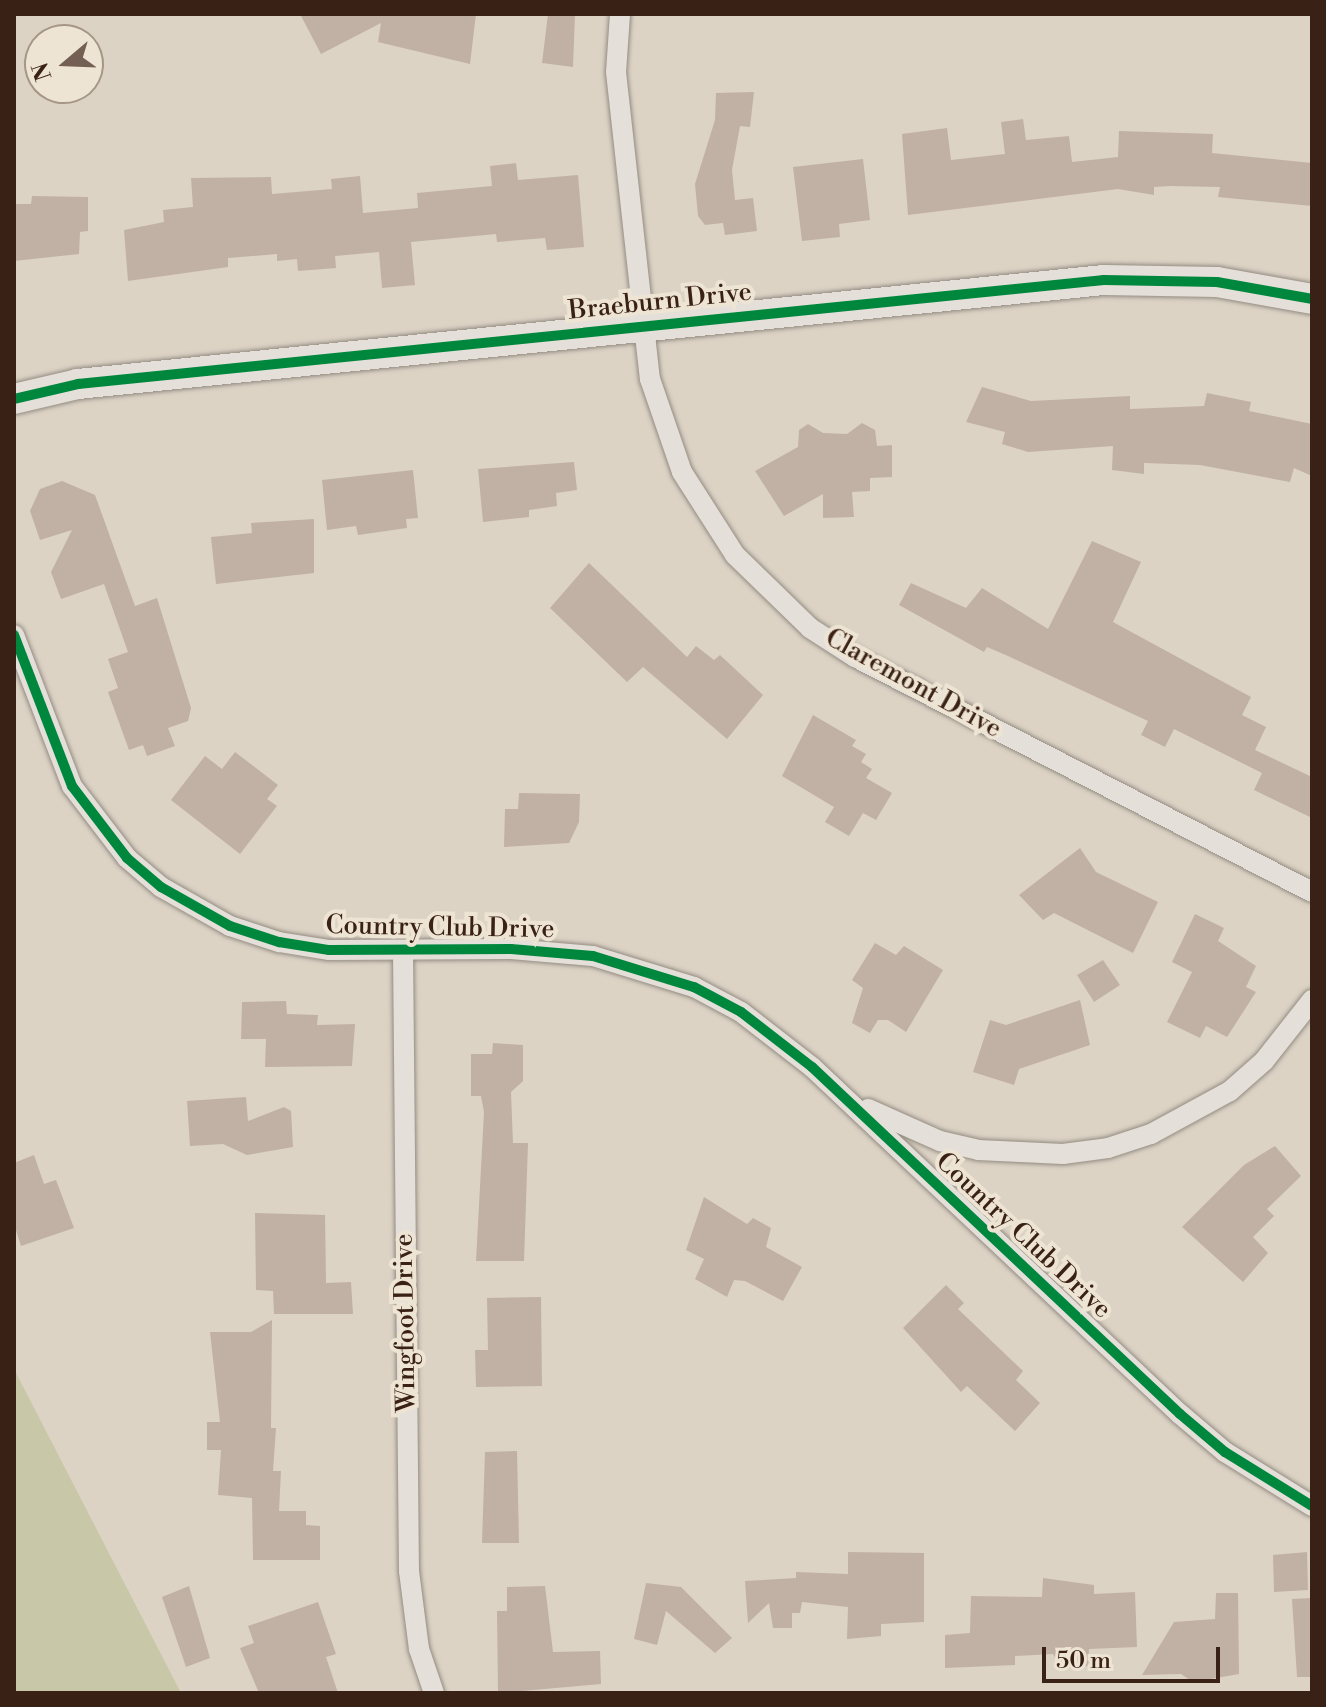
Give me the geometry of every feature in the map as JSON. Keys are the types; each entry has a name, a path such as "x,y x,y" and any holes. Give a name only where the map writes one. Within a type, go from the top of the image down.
{"street":[{"name":"Claremont Drive","path":"620,14 616,72 641,326 665,430 690,485 735,555 810,628 855,657 1312,892"},
{"name":"Braeburn Drive","path":"14,399 78,384 1104,280 1217,282 1312,299"},
{"name":"Country Club Drive","path":"14,635 72,786 127,858 161,887 230,926 279,942 403,950 548,950 644,969 741,1012 825,1079 1180,1414 1225,1452 1312,1506"},
{"name":"Wingfoot Drive","path":"403,950 409,1571 419,1649 434,1693"},
{"path":"825,1079 897,1125 952,1144 1017,1155 1108,1148 1151,1134 1230,1091 1264,1061 1312,1000"}],"green space":[{"path":"14,1369 181,1693 14,1693"}],"building":[{"path":"300,14 476,14 470,64 378,42 381,23 321,54"},
{"path":"548,14 575,14 573,67 542,63"},
{"path":"754,92 750,127 740,126 732,170 735,200 753,198 757,231 725,235 723,223 705,225 698,216 695,184 715,120 716,93"},
{"path":"1023,119 1026,140 1069,136 1072,162 1118,157 1119,131 1213,134 1212,153 1312,163 1312,206 1218,197 1220,187 1171,186 1154,187 1154,195 1118,189 908,215 902,134 947,128 951,160 1005,154 1001,122"},
{"path":"863,159 870,220 839,224 840,237 802,241 793,167"},
{"path":"516,163 518,180 578,175 584,247 547,250 545,238 497,242 496,234 411,242 415,285 382,288 379,252 335,256 336,268 298,271 297,259 277,261 277,254 228,258 228,267 128,281 124,230 164,222 163,210 193,207 191,178 271,177 272,194 332,189 331,179 360,176 363,213 418,208 417,193 492,186 490,166"},
{"path":"32,196 88,197 88,231 80,232 79,254 14,261 14,204 31,204"},
{"path":"982,387 1031,401 1130,396 1130,409 1204,406 1207,393 1251,402 1249,411 1312,424 1312,476 1294,468 1290,482 1200,465 1144,463 1144,474 1112,470 1113,446 1028,452 1002,444 1005,432 966,422"},
{"path":"862,423 875,430 877,446 892,445 892,477 870,478 870,491 852,492 854,517 823,518 823,494 784,516 755,471 798,447 799,430 808,424 823,433 847,434"},
{"path":"574,462 577,490 556,493 557,506 529,510 529,517 483,522 478,469"},
{"path":"413,470 418,518 406,519 407,528 358,535 356,526 327,530 322,480"},
{"path":"62,481 95,495 135,606 157,598 191,708 188,721 168,728 175,746 147,756 143,745 129,750 108,692 118,688 108,659 128,652 104,584 61,599 51,572 72,530 40,540 30,511 40,489"},
{"path":"314,519 314,573 216,584 211,537 252,533 251,523"},
{"path":"1092,541 1141,562 1113,622 1251,697 1242,715 1266,727 1255,750 1312,777 1312,818 1254,790 1262,773 1174,729 1165,747 1141,735 1148,721 987,647 984,652 899,605 911,583 966,608 982,588 1048,629"},
{"path":"589,563 687,657 696,646 714,660 720,655 763,695 727,739 643,667 627,682 550,608"},
{"path":"813,715 856,740 852,746 866,754 861,762 872,769 866,778 892,793 876,820 863,813 849,836 825,822 834,807 782,776"},
{"path":"235,752 278,785 267,799 277,806 240,854 171,800 205,756 222,769"},
{"path":"519,793 580,794 579,822 569,843 504,847 505,809 518,809"},
{"path":"1080,848 1096,872 1158,902 1133,953 1054,913 1043,920 1019,895"},
{"path":"1195,914 1224,928 1218,941 1256,966 1246,987 1256,992 1227,1037 1206,1026 1200,1038 1167,1022 1192,972 1172,962"},
{"path":"875,943 896,955 904,946 943,970 906,1032 888,1020 878,1020 870,1033 852,1023 863,988 852,980"},
{"path":"1103,960 1120,985 1094,1002 1077,975"},
{"path":"1080,1000 1090,1045 1019,1069 1014,1085 973,1072 990,1020 1006,1025"},
{"path":"286,1001 287,1014 318,1015 317,1025 355,1024 352,1066 265,1067 266,1039 241,1039 242,1002"},
{"path":"493,1043 523,1045 523,1081 511,1092 513,1143 528,1143 524,1261 476,1261 484,1112 481,1096 471,1096 471,1054 492,1054"},
{"path":"246,1097 248,1121 284,1107 291,1111 293,1147 247,1155 223,1144 190,1146 187,1101"},
{"path":"1275,1146 1301,1176 1267,1209 1274,1216 1253,1237 1268,1253 1243,1282 1182,1227 1244,1165"},
{"path":"34,1155 44,1184 56,1180 74,1228 21,1246 14,1224 14,1163"},
{"path":"704,1197 747,1224 753,1218 771,1228 766,1247 802,1267 783,1301 745,1281 734,1280 727,1297 695,1279 704,1259 686,1250"},
{"path":"255,1213 325,1215 326,1283 351,1282 353,1314 274,1314 273,1291 256,1290"},
{"path":"946,1285 964,1303 958,1309 1023,1371 1016,1380 1040,1403 1015,1431 967,1386 961,1392 903,1328"},
{"path":"541,1297 542,1386 476,1387 475,1350 488,1350 487,1298"},
{"path":"272,1320 271,1428 276,1428 273,1471 281,1471 279,1511 306,1511 306,1525 320,1526 320,1560 253,1560 252,1498 218,1495 221,1450 207,1450 207,1422 220,1422 210,1332 251,1332"},
{"path":"517,1451 519,1543 482,1543 485,1452"},
{"path":"848,1552 924,1553 924,1622 881,1624 881,1636 847,1639 848,1607 802,1602 800,1613 792,1613 792,1628 773,1628 769,1603 748,1623 745,1581 796,1578 796,1572 848,1574"},
{"path":"1307,1552 1308,1590 1274,1592 1273,1555"},
{"path":"1043,1578 1094,1585 1094,1594 1135,1592 1137,1647 1089,1649 1088,1666 1062,1669 1053,1654 1015,1656 1015,1665 945,1668 945,1635 970,1633 971,1596 1042,1597"},
{"path":"646,1583 681,1587 732,1638 715,1653 666,1611 657,1645 634,1639"},
{"path":"189,1586 210,1658 186,1667 162,1597"},
{"path":"545,1586 553,1652 600,1651 601,1684 498,1693 497,1611 507,1611 507,1587"},
{"path":"1216,1593 1238,1593 1239,1674 1193,1682 1181,1674 1142,1675 1174,1622 1215,1619"},
{"path":"1312,1598 1312,1677 1297,1677 1292,1599"},
{"path":"318,1602 336,1654 326,1657 338,1693 259,1693 240,1648 254,1643 248,1626"}],"cycle path":[{"path":"14,399 78,384 1104,280 1217,282 1312,299"},
{"path":"14,635 72,786 127,858 161,887 230,926 279,942 329,950 511,949 593,956 694,987 741,1012 812,1067 1180,1414 1225,1452 1312,1506"}]}
